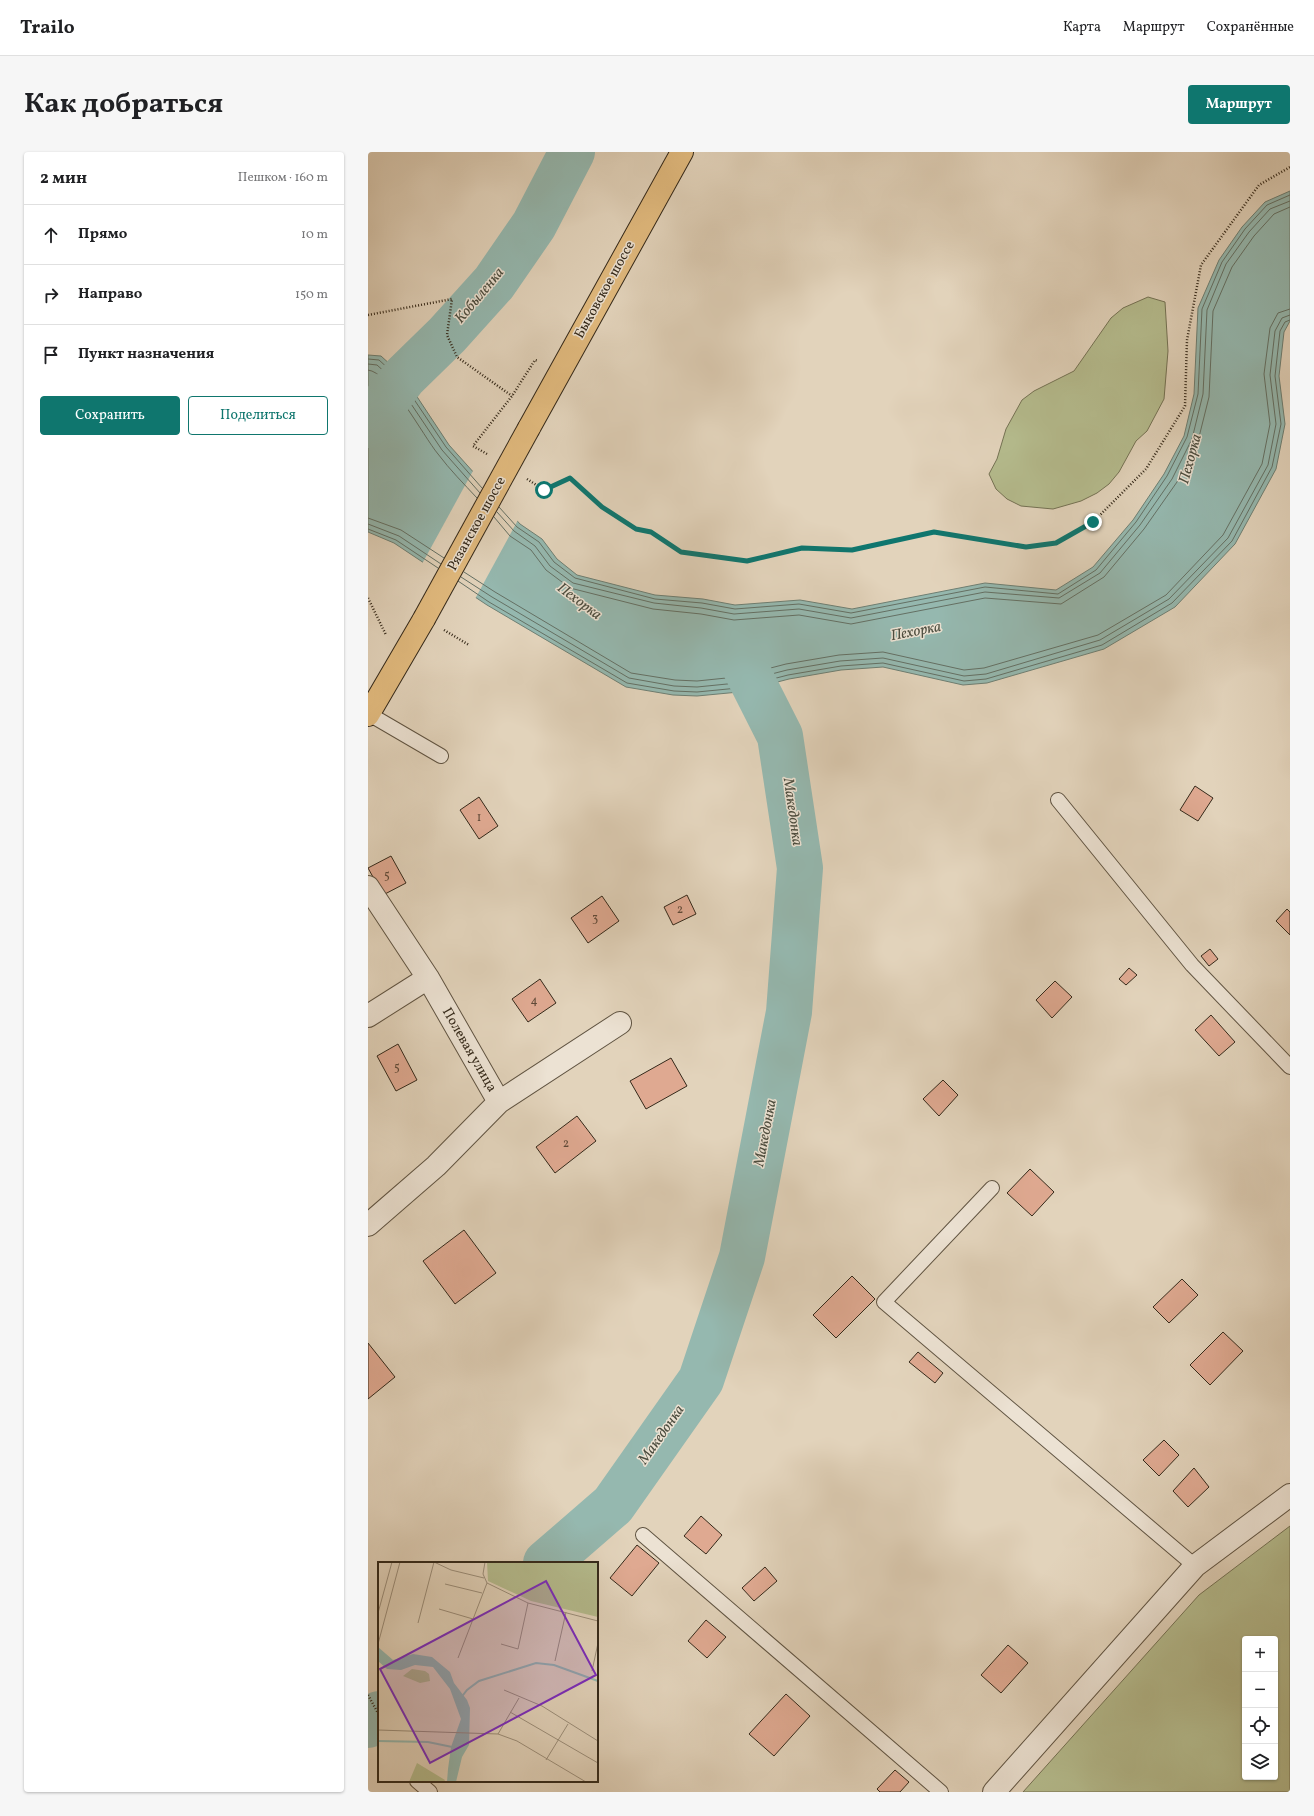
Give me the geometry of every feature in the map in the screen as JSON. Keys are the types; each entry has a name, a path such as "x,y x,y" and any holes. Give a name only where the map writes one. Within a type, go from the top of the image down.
{"main road":[{"name":"Быковское шоссе","path":"529,428 682,152"},
{"name":"Рязанское шоссе","path":"368,714 424,619 529,428"}],"street":[{"name":"Полевая улица","path":"368,887 428,978 500,1102 436,1166 368,1225"},
{"path":"368,1016 428,978"},
{"path":"500,1102 620,1023"},
{"path":"994,1792 1195,1566 1290,1495"}],"lane":[{"path":"368,714 441,756"},
{"path":"1058,800 1192,965 1290,1067"},
{"path":"992,1188 884,1302 1195,1566"},
{"path":"642,1535 942,1792"},
{"path":"418,1782 430,1792"}],"path":[{"path":"544,490 570,478 602,507 636,529 651,532 681,552 747,561 802,548 852,550 934,532 1026,547 1056,543 1093,522 1146,469 1185,406 1187,340 1201,265 1259,185 1290,167"},
{"path":"368,315 452,299 447,335 457,357 470,368 512,396"},
{"path":"368,598 400,661"},
{"path":"424,619 470,645"},
{"path":"368,1695 378,1712"}],"green space":[{"path":"1148,297 1165,302 1168,351 1164,399 1147,431 1136,441 1119,472 1109,484 1097,493 1081,501 1053,509 1021,506 1007,499 996,489 989,474 997,459 1006,429 1022,400 1034,391 1074,371 1111,318 1123,308"},
{"path":"1290,1526 1290,1792 1023,1792 1199,1595"}],"water":[{"name":"Пехорка","path":"1290,191 1290,321 1284,332 1279,376 1285,424 1276,469 1235,544 1175,607 1104,649 987,683 963,685 883,667 841,670 789,679 739,692 697,696 673,695 626,687 487,605 394,543 368,532 368,355 381,356 404,377 449,445 520,524 542,539 557,559 577,575 655,595 703,599 735,605 800,600 852,609 985,583 1056,590 1093,567 1133,520 1164,474 1184,436 1194,394 1198,308 1219,260 1242,227 1265,202"}],"pier":[{"path":"474,469 518,520 475,599 422,564"}],"building":[{"path":"1195,786 1213,798 1198,821 1180,810"},
{"path":"479,797 498,826 479,839 460,810"},
{"path":"391,856 406,883 383,895 368,868"},
{"path":"687,895 696,914 673,925 664,907"},
{"path":"602,896 619,921 588,943 571,918"},
{"path":"1287,909 1290,912 1290,935 1276,921"},
{"path":"1210,949 1218,959 1209,966 1201,956"},
{"path":"1129,968 1137,975 1126,985 1119,979"},
{"path":"540,979 556,1003 528,1022 512,999"},
{"path":"1055,981 1072,997 1052,1018 1036,1000"},
{"path":"1211,1015 1235,1042 1219,1056 1195,1030"},
{"path":"398,1044 417,1080 396,1091 377,1056"},
{"path":"671,1058 687,1086 646,1109 630,1081"},
{"path":"943,1080 958,1095 939,1116 923,1099"},
{"path":"577,1116 596,1141 555,1173 536,1147"},
{"path":"1030,1169 1054,1192 1032,1216 1007,1193"},
{"path":"464,1230 496,1273 455,1304 423,1261"},
{"path":"852,1276 875,1299 836,1338 813,1315"},
{"path":"1182,1279 1198,1295 1169,1323 1153,1307"},
{"path":"1223,1332 1243,1351 1210,1385 1190,1365"},
{"path":"368,1343 395,1377 368,1399"},
{"path":"918,1352 943,1373 935,1383 909,1362"},
{"path":"1164,1440 1179,1455 1159,1476 1143,1460"},
{"path":"1194,1468 1209,1487 1188,1507 1173,1491"},
{"path":"701,1516 722,1535 706,1554 684,1536"},
{"path":"637,1545 659,1563 632,1596 610,1578"},
{"path":"765,1567 777,1581 754,1601 742,1588"},
{"path":"706,1620 726,1637 707,1658 688,1641"},
{"path":"1008,1645 1028,1663 1001,1693 981,1675"},
{"path":"786,1694 810,1716 774,1756 749,1734"},
{"path":"895,1770 909,1782 900,1792 880,1792 877,1789"}],"waterway":[{"name":"Кобыленка","path":"368,425 404,377 447,335 494,283 534,225 572,152"},
{"name":"Македонка","path":"547,1562 613,1505 701,1380 742,1257 789,1012 800,868 780,736 736,649"},
{"name":"Македонка","path":"368,1725 378,1715"}],"route":[{"path":"544,490 570,478 602,507 636,529 651,532 681,552 747,561 802,548 852,550 934,532 1026,547 1056,543 1093,522"}]}
